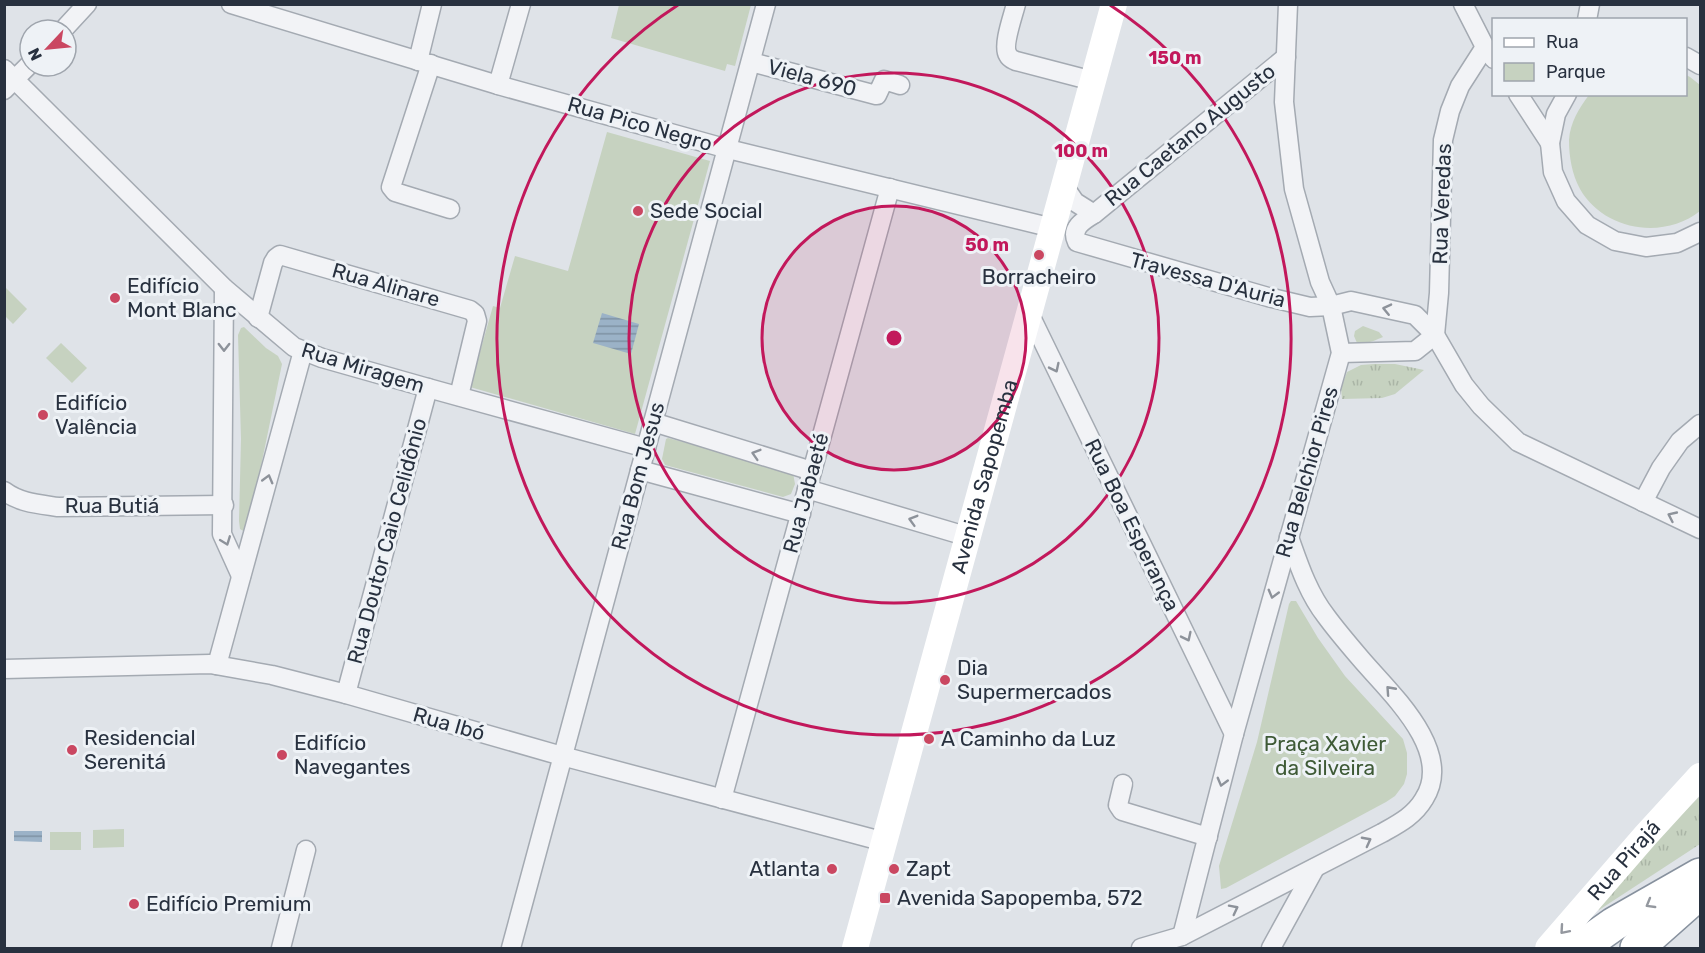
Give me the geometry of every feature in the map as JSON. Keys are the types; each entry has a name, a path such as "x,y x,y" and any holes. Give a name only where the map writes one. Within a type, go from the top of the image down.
{"highway":[{"path":"1580,948 1614,924 1701,875"},
{"path":"1637,948 1701,892"}],"main road":[{"name":"Avenida Sapopemba","path":"855,948 1114,4"},
{"name":"Rua Pirajá","path":"1548,948 1646,835 1701,776"}],"street":[{"path":"74,18 87,4"},
{"name":"Rua Pico Negro","path":"231,4 498,85 728,148 1053,228"},
{"path":"432,4 424,63 391,187 395,192 450,209"},
{"path":"498,85 521,4"},
{"name":"Rua Bom Jesus","path":"511,948 766,4"},
{"path":"1016,4 1006,44 1009,58 1093,81"},
{"name":"Rua Belchior Pires","path":"1182,936 1234,734 1341,353 1331,306 1320,282 1294,189 1284,102 1288,4"},
{"path":"1463,4 1489,53"},
{"name":"Rua Veredas","path":"1435,335 1439,293 1443,140 1450,111 1460,86 1489,53"},
{"name":"Rua Caetano Augusto","path":"1086,246 1077,242 1076,239 1076,229 1081,223 1286,57"},
{"path":"1687,58 1701,65"},
{"name":"Viela 690","path":"751,62 876,95 884,80 900,85"},
{"name":"Rua Miragem","path":"8,79 224,288 287,342 303,351 428,388 646,448"},
{"path":"1519,96 1550,143"},
{"path":"1566,96 1556,114 1550,143 1553,172 1566,201 1587,225 1615,241 1646,247 1677,243 1701,232"},
{"name":"Rua Caetano Augusto","path":"1064,186 1075,202 1094,213"},
{"name":"Rua Jabaeté","path":"722,799 890,188"},
{"name":"Travessa D'Auria","path":"1086,246 1310,307 1331,306 1351,301 1415,315 1435,335 1464,385 1481,406 1518,442 1701,530"},
{"name":"Rua Alinare","path":"258,318 273,263 280,255 470,310 475,314 477,321 459,396"},
{"path":"224,288 222,534 241,576"},
{"name":"Rua Boa Esperança","path":"1030,315 1234,734"},
{"path":"1341,353 1415,351 1435,335"},
{"path":"216,665 303,351"},
{"name":"Rua Doutor Caio Celidônio","path":"346,694 428,388"},
{"path":"653,423 812,471"},
{"path":"1643,502 1661,468 1680,441 1701,424"},
{"path":"640,470 801,514"},
{"path":"807,489 969,537"},
{"name":"Rua Butiá","path":"4,491 30,503 58,507 224,506"},
{"path":"1141,948 1182,936 1382,833 1409,817 1425,798 1433,776 1430,754 1416,726 1396,696 1361,659 1324,614 1307,586 1289,537"},
{"name":"Rua Ibó","path":"4,669 216,665 272,675 562,756 885,842"},
{"path":"1123,784 1119,805 1122,811 1208,837"},
{"path":"281,948 306,850"},
{"path":"1271,948 1315,868"}],"green space":[{"path":"619,4 751,5 735,66 727,64 725,71 611,38"},
{"path":"1687,76 1700,85 1700,211 1669,226 1653,228 1636,227 1604,214 1580,189 1571,165 1570,134 1579,110 1588,96 1687,96"},
{"path":"607,132 710,161 635,434 470,387 493,306 500,308 515,256 568,271"},
{"path":"5,287 27,309 13,324 5,316"},
{"path":"1363,326 1379,332 1383,337 1367,343 1357,343 1354,336 1355,331"},
{"path":"244,327 278,356 282,364 248,529 245,532 240,529 239,521 241,439 238,335"},
{"path":"61,343 87,368 72,383 46,358"},
{"path":"1395,364 1424,370 1395,394 1382,398 1342,399 1341,388 1347,372 1361,365"},
{"path":"668,438 788,470 793,473 795,484 791,494 783,497 665,465 662,459"},
{"name":"Praça Xavier da Silveira","path":"1291,601 1296,601 1318,638 1345,676 1403,739 1407,753 1407,774 1404,784 1395,796 1386,802 1221,889 1219,866 1257,742"},
{"path":"1700,796 1700,844 1599,910 1592,901"},
{"path":"124,829 124,847 93,848 93,830"},
{"path":"50,832 81,832 81,850 50,850"}],"water":[{"path":"602,313 639,324 631,354 593,343"},
{"path":"14,831 42,831 42,842 14,841"}],"place":[{"name":"Sede Social","path":"638,211"},
{"name":"Borracheiro","path":"1039,255"},
{"name":"Edifício Mont Blanc","path":"115,298"},
{"name":"Edifício Valência","path":"43,415"},
{"name":"Dia Supermercados","path":"945,680"},
{"name":"A Caminho da Luz","path":"929,739"},
{"name":"Residencial Serenitá","path":"72,750"},
{"name":"Edifício Navegantes","path":"282,755"},
{"name":"Atlanta","path":"832,869"},
{"name":"Zapt","path":"894,869"},
{"name":"Avenida Sapopemba, 572","path":"885,898"},
{"name":"Edifício Premium","path":"134,904"}]}
